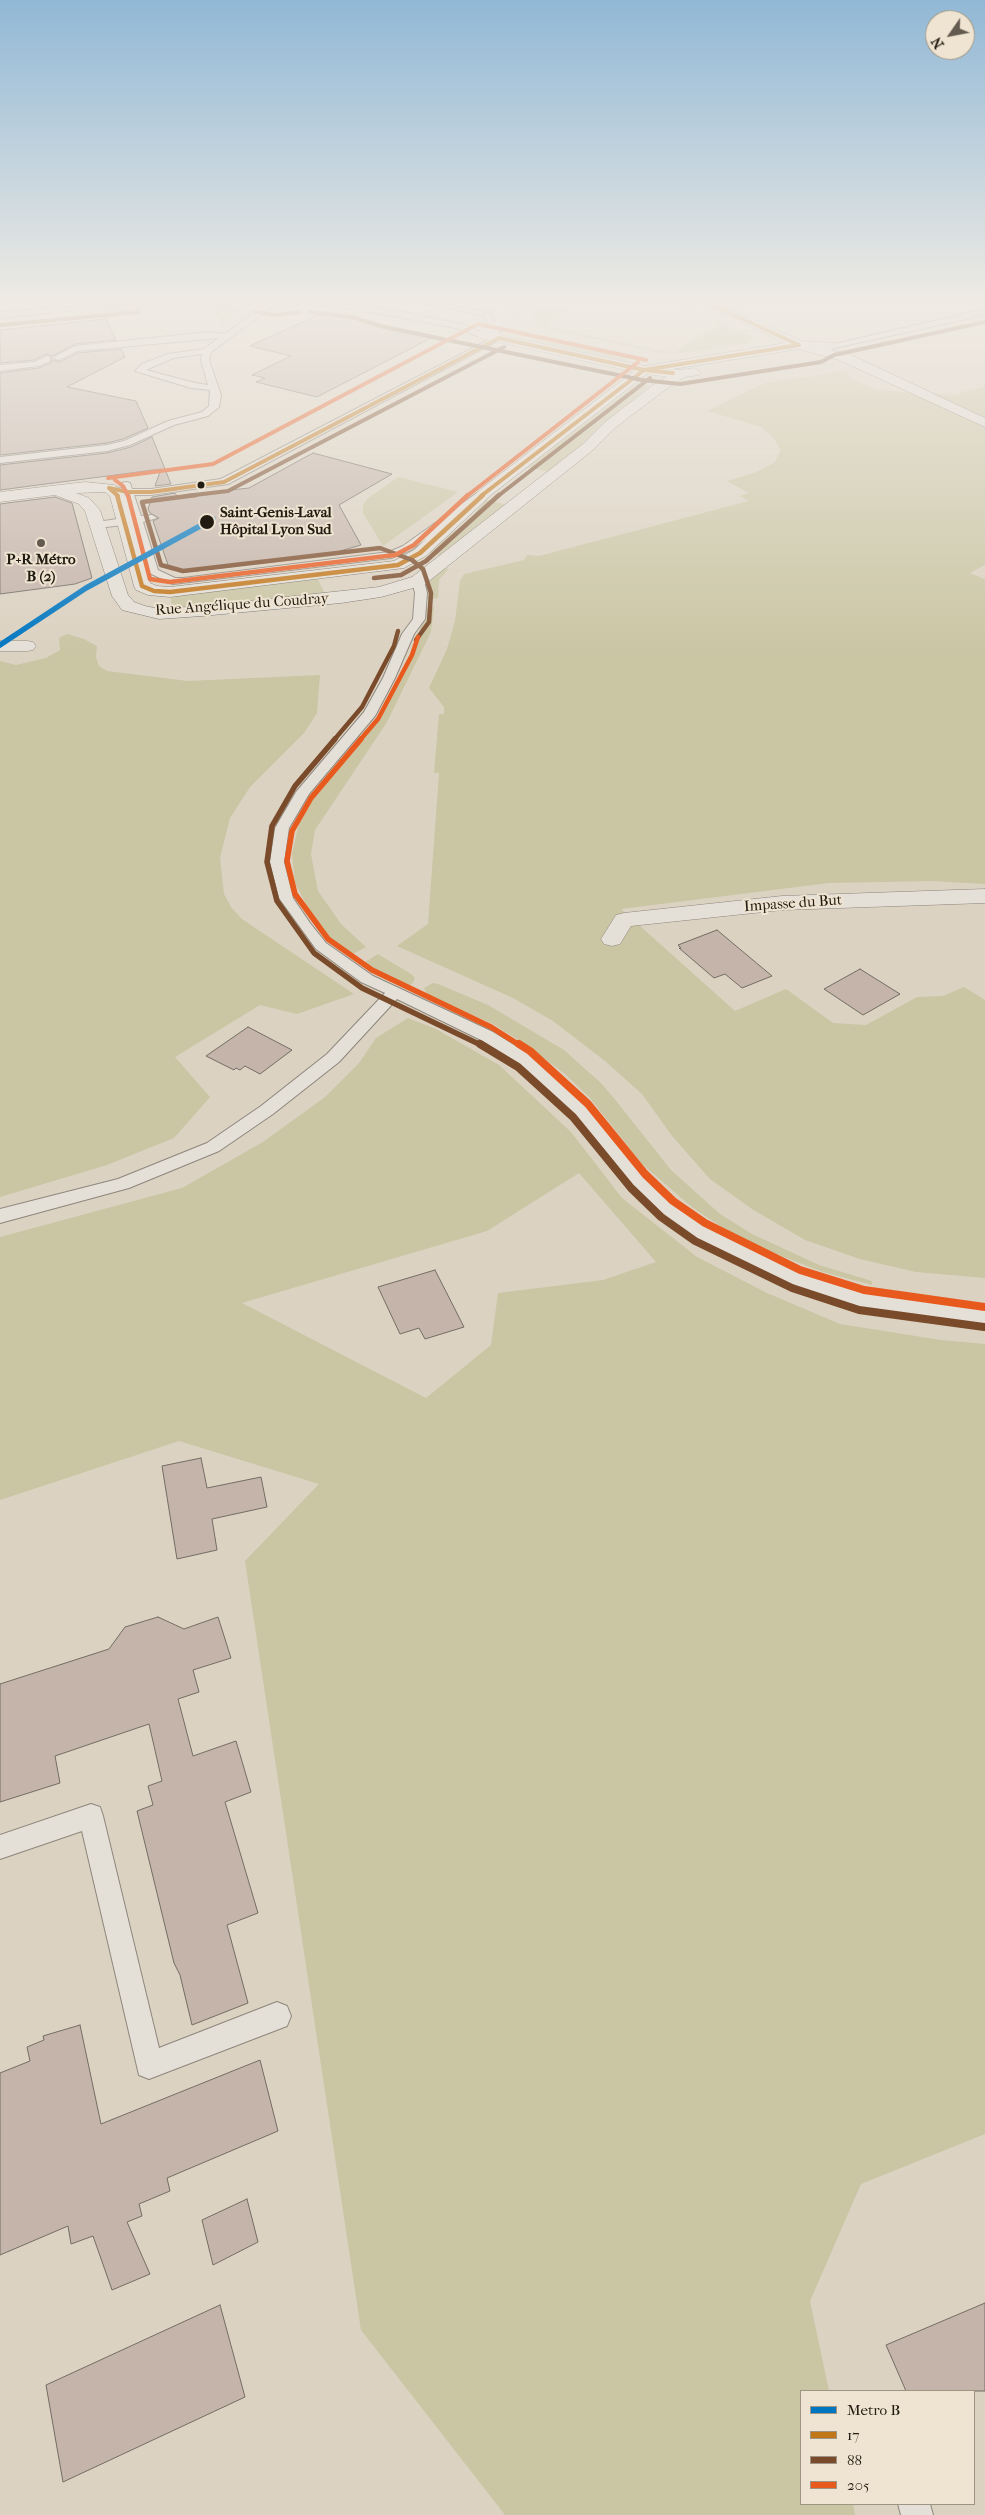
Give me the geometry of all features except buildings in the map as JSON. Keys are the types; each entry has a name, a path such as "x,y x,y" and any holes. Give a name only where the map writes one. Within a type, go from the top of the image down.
{"street":[{"name":"Rue Angélique du Coudray","path":"109,488 116,493 131,520 142,586 154,591 170,592 366,564 398,564 420,553 486,492 580,419"},
{"name":"Rue Angélique du Coudray","path":"56,490 84,502 92,510 120,596 128,606 141,611 159,614 341,598 381,592 418,581 588,448 617,419"},
{"path":"0,497 85,487 109,488"},
{"path":"366,564 367,580 381,592"},
{"path":"398,564 414,574 418,581"},
{"path":"0,646 27,646"},
{"name":"Impasse du But","path":"612,939 624,920 782,903 985,896"}],"lane":[{"path":"0,460 107,448 127,443 171,423 185,419"},
{"path":"127,489 218,473 319,419"},
{"path":"109,488 151,492 224,482 344,419"},
{"path":"127,489 131,520"},
{"path":"366,564 407,548 448,516 486,492"},
{"path":"97,524 152,518"},
{"path":"380,558 398,564"},
{"path":"418,581 421,593 419,618 408,634 403,650 370,713 303,792 282,828 277,862 286,898 321,946 346,966 394,993 487,1036 524,1059 580,1110 638,1181 667,1209 700,1232 796,1278 862,1300 985,1317"},
{"path":"0,1216 123,1184 166,1168 213,1147 267,1110 333,1058 394,993"},
{"path":"0,1847 91,1816 149,2065 276,2016"}],"shaded area":[{"path":"590,419 609,419 586,444 549,472 528,467"},
{"path":"735,419 985,419 985,565 970,573 985,579 985,884 933,881 829,883 621,909 735,1011 786,989 833,1023 866,1025 917,997 943,996 964,987 985,1000 985,1278 916,1272 860,1259 805,1240 752,1209 710,1179 672,1136 642,1094 605,1061 553,1021 513,998 397,946 428,924 439,773 434,773 439,714 444,714 444,707 429,688 447,649 455,621 460,581 464,574 524,560 527,555 539,556 749,501 740,496 749,493 727,481 754,473 774,463 781,450 774,439 761,427"},
{"path":"398,477 458,492 383,546 363,513 363,505 367,499"},
{"path":"486,500 508,505 440,556 427,552 468,521"},
{"path":"443,567 449,569 439,580 438,598 424,600 426,581"},
{"path":"317,577 326,596 183,611 171,608 171,596"},
{"path":"434,607 431,632 387,722 315,830 311,854 318,891 341,924 366,947 349,956 332,940 310,912 295,883 292,854 299,823 317,792 369,731 385,705 419,635 423,609"},
{"path":"67,634 84,639 97,646 96,657 99,666 107,671 188,681 320,675 317,713 304,733 250,787 230,818 220,858 224,894 231,907 242,919 354,994 297,1014 260,1005 175,1057 210,1097 174,1138 107,1165 0,1197 0,661 16,665 46,658 60,650 59,638"},
{"path":"378,954 411,974 415,978 413,983 407,987 396,984 362,964"},
{"path":"433,983 488,1005 564,1050 602,1084 671,1170 720,1214 752,1234 819,1265 872,1281 872,1285 823,1272 763,1249 722,1227 693,1208 642,1164 590,1098 565,1074 528,1046 491,1023 427,995 424,988"},
{"path":"408,1018 436,1029 499,1065 571,1132 622,1198 697,1257 767,1293 840,1324 941,1340 985,1344 985,2134 861,2184 810,2301 829,2390 800,2390 800,2505 853,2505 855,2515 505,2515 361,2330 245,1561 319,1484 179,1441 0,1500 0,1237 182,1188 263,1142 325,1097 359,1063 376,1038","holes":["579,1173 656,1262 603,1280 498,1293 491,1345 426,1398 242,1303 487,1231"]}],"metro line":[{"name":"B","path":"0,645 86,588 213,519"}],"transit line":[{"name":"205","path":"108,478 213,464 297,419"},
{"name":"17","path":"109,488 128,492 151,492 224,482 344,419"},
{"name":"88","path":"365,419 228,491 142,502 161,565 183,571 380,548 412,560 423,569 431,593 429,622 416,640"},
{"name":"205","path":"115,480 123,486 128,495 150,579 156,581 170,582 395,555 414,545 480,484 564,419"},
{"name":"17","path":"109,488 116,493 119,499 142,586 154,591 170,592 398,565 420,553 486,492 580,419"},
{"name":"88","path":"374,578 401,575 426,561 493,500 597,419"},
{"name":"88","path":"398,631 394,646 362,707 295,786 272,826 267,862 277,901 314,953 362,988 482,1045 518,1067 573,1117 631,1188 661,1217 695,1241 792,1288 859,1310 984,1327"},
{"name":"205","path":"418,637 412,655 378,719 311,798 292,831 287,861 295,894 328,939 372,970 491,1027 530,1051 588,1104 645,1174 673,1201 705,1223 800,1270 864,1290 985,1307"}],"place":[{"name":"Saint-Genis-Laval Hôpital Lyon Sud","path":"207,522"},
{"name":"P+R Métro B (2)","path":"41,543"}]}
